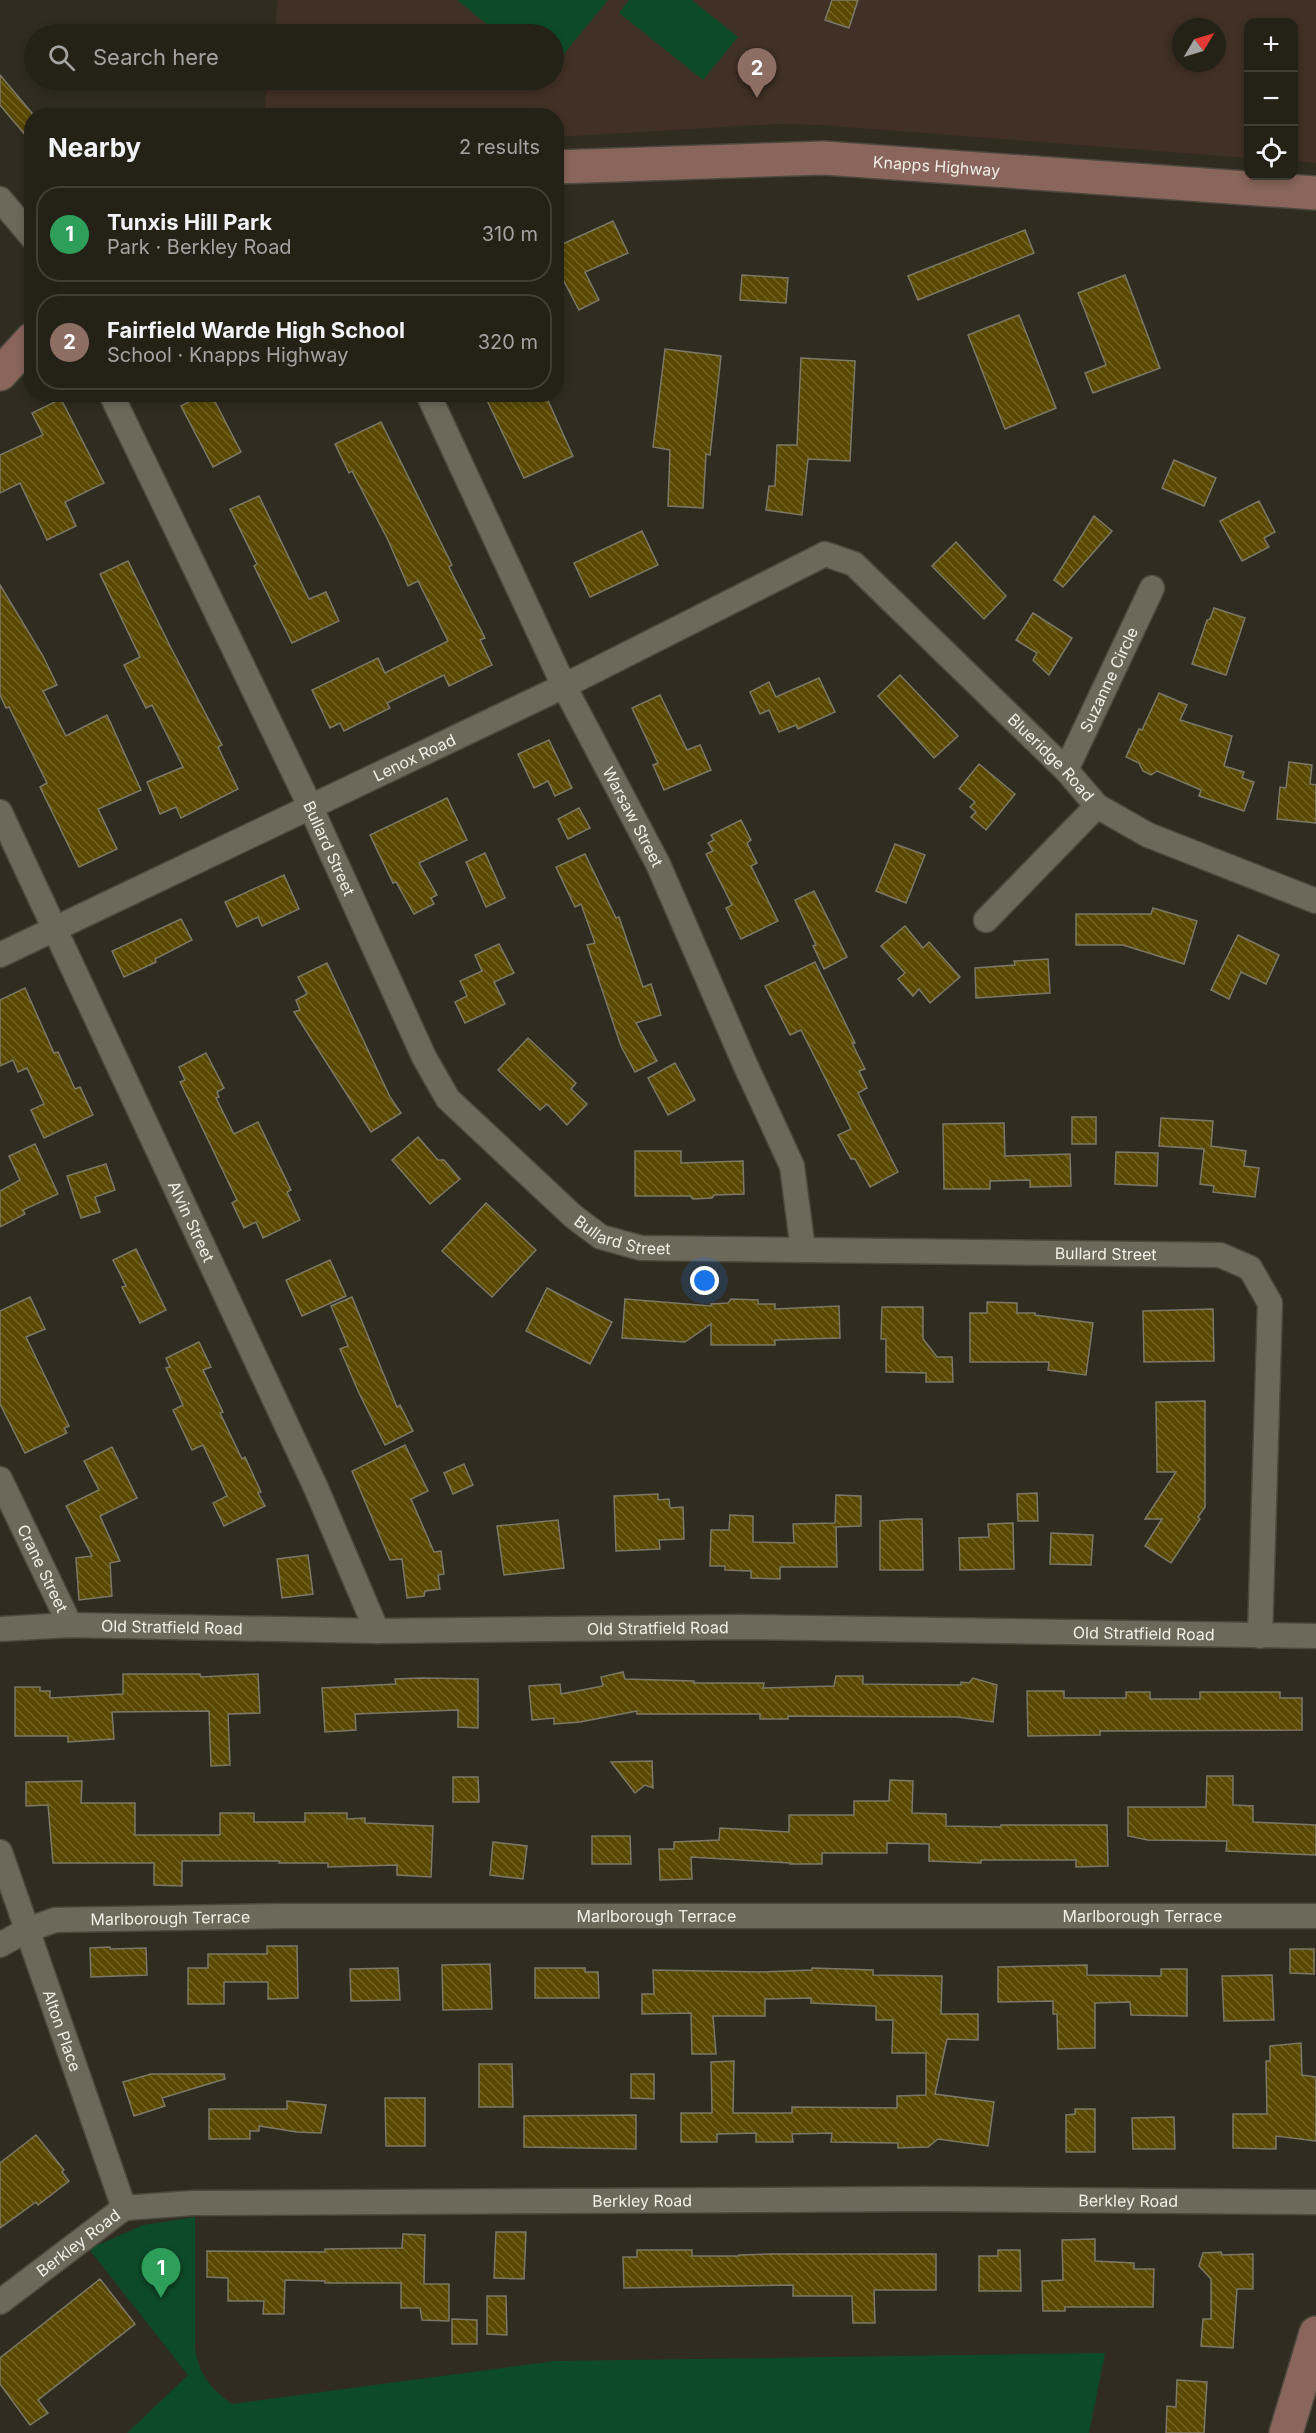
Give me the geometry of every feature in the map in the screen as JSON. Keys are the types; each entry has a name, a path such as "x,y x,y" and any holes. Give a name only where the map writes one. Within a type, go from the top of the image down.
{"street":[{"name":"Knapps Highway","path":"564,167 824,158 1316,193"},
{"path":"0,199 24,228"},
{"path":"0,374 24,348"},
{"name":"Bullard Street","path":"115,402 311,808 424,1057 448,1099 574,1216 601,1237 641,1248 1220,1255 1250,1268 1270,1303 1260,1636"},
{"name":"Warsaw Street","path":"432,402 564,686 658,864 792,1166 803,1250"},
{"name":"Lenox Road","path":"0,955 564,686 825,554"},
{"name":"Blueridge Road","path":"825,554 855,564 1066,770 1096,806 1148,835 1316,901"},
{"name":"Suzanne Circle","path":"1066,770 1152,588"},
{"path":"986,920 1096,806"},
{"name":"Alvin Street","path":"0,812 311,1478 377,1631"},
{"name":"Crane Street","path":"0,1479 70,1625"},
{"name":"Old Stratfield Road","path":"0,1629 70,1625 377,1631 741,1627 1316,1636"},
{"name":"Alton Place","path":"0,1852 124,2208"},
{"name":"Marlborough Terrace","path":"0,1945 27,1930 55,1920 280,1916 1316,1916"},
{"name":"Berkley Road","path":"0,2302 124,2208 193,2203 855,2199 1316,2202"},
{"path":"1286,2433 1316,2333"}],"shaded area":[{"path":"278,0 1316,0 1316,163 1298,161 1298,18 1244,18 1244,158 819,125 778,124 564,137 564,108 265,108 267,90 564,90 564,24 275,24"}],"green space":[{"path":"457,0 608,0 564,54 564,24 487,24"},
{"path":"629,0 692,0 738,37 703,80 619,13"},
{"path":"195,2217 195,2347 202,2373 218,2393 232,2404 555,2361 1105,2353 1089,2433 127,2433 188,2375 89,2249 143,2225"}],"building":[{"path":"832,0 858,0 849,28 825,20"},
{"path":"0,75 28,108 24,108 24,134 0,105"},
{"path":"613,221 628,253 585,272 599,300 579,310 564,281 564,243"},
{"path":"1025,230 1034,253 918,300 908,276"},
{"path":"742,275 788,278 786,303 740,300"},
{"path":"1125,275 1160,368 1093,393 1085,373 1106,365 1078,293"},
{"path":"1019,315 1056,408 1005,429 968,335"},
{"path":"665,349 721,356 710,455 706,454 703,508 668,506 670,450 653,447"},
{"path":"801,358 855,361 850,461 808,459 802,515 766,510 769,486 775,486 777,445 797,445"},
{"path":"55,402 63,402 104,483 65,502 76,526 47,540 20,483 0,493 0,455 43,435 32,413"},
{"path":"188,402 215,402 241,452 213,467 181,406"},
{"path":"488,402 549,402 573,456 524,478"},
{"path":"381,422 452,565 449,567 485,638 480,640 492,665 449,686 444,675 387,703 390,708 344,731 340,723 330,728 312,690 378,658 385,673 448,641 418,581 408,586 388,540 352,471 349,473 335,444"},
{"path":"1174,460 1216,478 1204,506 1162,488"},
{"path":"259,496 309,599 326,592 339,621 292,643 254,566 257,564 230,509"},
{"path":"1259,501 1275,532 1264,538 1269,547 1242,561 1220,521"},
{"path":"1094,516 1112,531 1063,587 1054,580"},
{"path":"642,531 658,565 590,597 574,563"},
{"path":"956,542 1006,596 984,619 932,566"},
{"path":"128,561 222,745 218,747 238,789 181,818 176,807 160,814 147,782 183,767 152,705 146,708 124,665 140,657 100,574"},
{"path":"0,585 43,656 57,685 43,691 66,736 107,715 141,790 98,809 117,849 79,867 40,787 47,783 9,707 6,708 0,695"},
{"path":"1214,608 1245,618 1226,675 1192,664 1207,620 1210,619"},
{"path":"1033,613 1072,638 1049,675 1033,660 1037,653 1016,640"},
{"path":"900,675 958,736 934,758 878,696"},
{"path":"819,678 835,712 798,729 796,725 779,732 769,710 760,714 750,692 769,682 776,697"},
{"path":"1159,693 1187,705 1180,720 1232,736 1224,766 1244,772 1242,778 1254,782 1244,811 1199,796 1201,790 1157,771 1151,775 1143,771 1139,763 1126,757 1139,729 1142,730"},
{"path":"660,695 687,750 700,745 711,770 664,790 653,765 658,763 632,708"},
{"path":"549,740 572,788 555,796 548,781 534,788 518,754"},
{"path":"1289,762 1312,765 1310,784 1316,785 1316,823 1277,819 1280,787 1286,788"},
{"path":"979,764 1015,794 986,830 971,817 976,812 970,807 975,802 959,789"},
{"path":"447,798 467,840 419,863 437,895 431,898 434,904 414,914 396,882 393,883 370,835"},
{"path":"579,808 590,828 568,839 558,819"},
{"path":"741,820 751,840 747,843 757,863 751,866 778,921 741,939 726,908 732,905 706,854 713,851 708,843 714,840 711,835"},
{"path":"895,844 925,855 906,903 876,891"},
{"path":"485,853 505,898 486,907 466,862"},
{"path":"585,854 616,918 619,917 643,987 651,984 661,1015 636,1023 657,1061 635,1072 621,1046 587,945 595,943 581,904 575,907 556,867"},
{"path":"284,875 299,909 262,926 258,917 237,927 225,902"},
{"path":"814,891 847,957 824,969 813,946 816,945 795,900"},
{"path":"1153,908 1197,921 1184,964 1123,945 1076,945 1076,914 1151,914"},
{"path":"181,919 192,940 155,959 156,962 124,977 112,951"},
{"path":"905,926 923,948 929,942 960,977 930,1003 919,989 913,996 898,979 905,973 881,946"},
{"path":"1238,935 1279,955 1266,984 1241,972 1229,999 1211,990"},
{"path":"499,944 514,973 494,982 505,1004 465,1023 455,1002 467,996 460,981 482,971 475,955"},
{"path":"1048,959 1050,993 976,998 975,968 1015,965 1014,961"},
{"path":"815,962 855,1043 852,1043 865,1069 859,1071 867,1088 858,1093 898,1172 870,1187 855,1159 851,1159 838,1135 851,1129 801,1030 790,1035 765,986"},
{"path":"327,963 390,1097 401,1113 371,1132 294,1012 300,1010 296,1000 307,994 298,977"},
{"path":"25,988 54,1053 58,1052 75,1089 80,1087 93,1115 44,1138 31,1110 44,1104 27,1068 18,1072 13,1060 0,1066 0,1000"},
{"path":"528,1038 576,1083 571,1089 587,1104 567,1125 547,1104 540,1110 498,1070"},
{"path":"206,1053 224,1088 217,1092 219,1097 216,1098 234,1134 258,1122 291,1190 287,1192 300,1220 263,1238 256,1222 244,1228 232,1203 237,1200 180,1082 185,1080 179,1067"},
{"path":"675,1063 695,1100 668,1115 648,1078"},
{"path":"1072,1117 1096,1117 1096,1144 1072,1144"},
{"path":"1161,1118 1213,1121 1211,1146 1246,1151 1244,1166 1259,1168 1255,1197 1213,1192 1214,1186 1200,1184 1204,1149 1159,1146"},
{"path":"1004,1123 1005,1156 1070,1154 1071,1186 1030,1187 1030,1180 990,1181 990,1189 944,1189 943,1124"},
{"path":"418,1137 438,1160 444,1160 460,1179 430,1204 392,1160"},
{"path":"35,1144 58,1194 23,1210 25,1214 0,1227 0,1191 20,1180 9,1156"},
{"path":"635,1151 681,1151 681,1163 743,1161 744,1194 714,1195 712,1198 693,1199 690,1196 635,1196"},
{"path":"1116,1152 1158,1153 1157,1186 1115,1184"},
{"path":"106,1164 115,1190 95,1197 100,1212 81,1218 67,1176"},
{"path":"486,1203 536,1250 492,1297 442,1251"},
{"path":"136,1249 166,1310 140,1323 122,1287 126,1286 113,1260"},
{"path":"330,1260 346,1296 302,1316 286,1280"},
{"path":"547,1288 612,1322 590,1364 526,1331"},
{"path":"30,1297 45,1329 26,1337 69,1426 64,1428 67,1433 25,1453 0,1404 0,1311"},
{"path":"352,1297 397,1407 400,1405 413,1431 385,1445 340,1349 348,1346 331,1306"},
{"path":"625,1299 711,1306 711,1304 728,1303 731,1299 758,1300 758,1304 775,1304 775,1309 839,1306 840,1338 775,1340 775,1345 711,1345 711,1324 685,1342 622,1338"},
{"path":"987,1302 1017,1303 1017,1313 1035,1313 1035,1315 1093,1323 1086,1375 1048,1370 1049,1362 970,1362 970,1313 987,1313"},
{"path":"882,1307 923,1307 923,1339 937,1357 952,1357 953,1382 926,1382 926,1373 886,1372 886,1339 881,1339"},
{"path":"1213,1309 1214,1361 1144,1362 1143,1311"},
{"path":"199,1342 211,1367 203,1370 223,1412 220,1413 242,1459 245,1457 265,1506 224,1526 213,1503 227,1496 203,1445 192,1450 173,1410 183,1405 166,1368 170,1367 166,1358"},
{"path":"1205,1401 1205,1507 1198,1517 1200,1519 1171,1563 1145,1546 1162,1519 1145,1519 1176,1472 1157,1472 1156,1402"},
{"path":"405,1445 428,1491 411,1499 434,1552 441,1551 444,1574 438,1575 440,1589 425,1591 424,1596 407,1598 402,1559 390,1560 352,1471"},
{"path":"112,1447 137,1498 100,1516 120,1561 110,1563 112,1596 79,1600 76,1558 92,1556 66,1506 99,1490 84,1461"},
{"path":"464,1464 473,1485 453,1494 444,1473"},
{"path":"1037,1493 1038,1521 1018,1521 1017,1494"},
{"path":"658,1494 658,1500 669,1499 670,1508 683,1507 684,1539 659,1540 660,1549 616,1551 614,1496"},
{"path":"836,1495 861,1496 861,1526 836,1527 837,1567 780,1567 780,1579 751,1578 751,1571 725,1570 725,1566 710,1566 711,1530 729,1530 730,1515 753,1516 753,1542 794,1543 793,1524 835,1523"},
{"path":"922,1519 923,1570 880,1570 880,1521"},
{"path":"558,1520 564,1568 504,1575 497,1526"},
{"path":"1013,1523 1014,1569 960,1570 959,1538 989,1537 988,1524"},
{"path":"1051,1533 1093,1535 1091,1565 1050,1564"},
{"path":"308,1555 313,1594 282,1598 277,1559"},
{"path":"623,1672 625,1679 694,1681 694,1683 764,1683 763,1688 834,1686 836,1676 863,1676 863,1684 961,1685 961,1682 969,1683 973,1678 997,1685 993,1722 957,1717 788,1716 788,1719 760,1719 760,1714 637,1714 637,1711 580,1722 554,1724 554,1718 532,1720 529,1686 560,1684 561,1694 603,1686 601,1677"},
{"path":"123,1674 200,1674 201,1677 258,1674 260,1713 228,1714 230,1765 211,1766 209,1711 112,1712 114,1739 68,1742 68,1736 15,1736 15,1687 40,1687 40,1691 50,1691 50,1698 123,1694"},
{"path":"395,1679 478,1679 478,1728 458,1727 458,1710 355,1714 356,1730 325,1732 322,1688 396,1684"},
{"path":"1027,1691 1064,1691 1064,1698 1126,1698 1126,1692 1150,1692 1150,1699 1200,1699 1200,1692 1280,1692 1280,1698 1302,1698 1302,1730 1100,1731 1100,1735 1028,1736"},
{"path":"652,1761 653,1788 645,1785 635,1793 611,1762"},
{"path":"1207,1776 1233,1776 1233,1805 1253,1806 1253,1822 1316,1825 1316,1855 1226,1851 1227,1841 1148,1840 1128,1836 1128,1807 1206,1807"},
{"path":"453,1777 478,1777 479,1802 453,1802"},
{"path":"890,1780 913,1781 912,1813 946,1814 946,1826 1107,1825 1108,1866 1076,1867 1076,1860 981,1860 981,1863 929,1861 929,1844 887,1843 887,1853 822,1853 822,1864 691,1857 692,1879 660,1880 659,1849 674,1849 674,1842 719,1840 720,1828 789,1832 789,1815 854,1815 854,1801 889,1801"},
{"path":"82,1781 81,1803 135,1803 135,1835 220,1835 220,1813 254,1813 254,1822 305,1822 305,1813 347,1813 347,1819 365,1818 365,1823 433,1826 431,1877 397,1875 397,1865 328,1867 328,1863 279,1863 280,1861 182,1861 182,1886 154,1885 154,1863 53,1863 48,1805 26,1806 26,1782"},
{"path":"592,1836 630,1836 631,1864 592,1864"},
{"path":"493,1842 527,1846 523,1879 490,1875"},
{"path":"267,1946 297,1946 298,1998 268,1999 268,1982 224,1982 224,2004 188,2004 188,1968 208,1968 208,1954 267,1954"},
{"path":"110,1947 110,1949 146,1948 147,1975 91,1977 90,1948"},
{"path":"1290,1949 1314,1949 1314,1974 1290,1973"},
{"path":"490,1964 492,2009 443,2010 442,1965"},
{"path":"1087,1965 1087,1975 1161,1976 1161,1969 1187,1969 1187,2016 1131,2015 1130,2002 1095,2003 1095,2048 1058,2049 1057,2014 1053,2014 1053,2001 998,2002 998,1967"},
{"path":"398,1968 400,2000 351,2001 350,1969"},
{"path":"535,1968 585,1968 585,1972 598,1972 599,1998 535,1998"},
{"path":"812,1968 873,1970 873,1975 942,1976 941,2014 978,2014 978,2040 947,2039 935,2094 994,2102 988,2146 938,2139 928,2147 898,2148 898,2143 831,2142 832,2133 792,2134 793,2142 756,2142 756,2133 717,2134 717,2142 681,2142 681,2113 712,2113 711,2062 734,2061 733,2113 792,2113 792,2107 897,2108 897,2096 926,2095 926,2053 892,2053 893,2020 876,2020 876,2006 811,2003 811,1998 765,1999 765,2016 713,2016 716,2054 692,2054 691,2013 642,2014 642,1994 654,1994 653,1970 759,1972 812,1970"},
{"path":"1272,1975 1274,2020 1224,2021 1222,1976"},
{"path":"1301,2043 1302,2075 1316,2077 1316,2141 1276,2136 1276,2149 1233,2148 1233,2114 1267,2114 1266,2061 1270,2061 1270,2046"},
{"path":"479,2064 512,2064 513,2107 479,2107"},
{"path":"151,2074 224,2074 225,2079 162,2098 165,2106 134,2116 123,2082"},
{"path":"631,2074 654,2074 654,2099 631,2098"},
{"path":"385,2098 425,2098 425,2146 386,2146"},
{"path":"287,2101 326,2105 321,2133 259,2126 259,2131 250,2131 250,2139 209,2139 209,2109 287,2109"},
{"path":"1075,2109 1095,2109 1095,2152 1066,2152 1066,2115 1075,2114"},
{"path":"636,2115 636,2149 524,2147 524,2116"},
{"path":"1174,2117 1175,2149 1133,2149 1132,2118"},
{"path":"36,2135 64,2170 62,2172 69,2181 38,2205 36,2202 0,2228 0,2163"},
{"path":"496,2232 526,2232 524,2279 494,2278"},
{"path":"403,2234 425,2235 424,2284 449,2284 449,2321 422,2320 420,2308 401,2308 401,2283 325,2283 325,2281 285,2280 284,2314 263,2314 264,2301 228,2301 228,2278 207,2277 207,2251 325,2252 325,2249 402,2248"},
{"path":"1095,2239 1095,2261 1134,2263 1134,2269 1154,2269 1153,2307 1065,2307 1065,2311 1043,2311 1042,2281 1063,2280 1062,2240"},
{"path":"637,2250 692,2250 692,2256 936,2254 936,2290 874,2290 875,2323 853,2323 852,2296 793,2296 793,2285 624,2288 623,2257 637,2257"},
{"path":"998,2250 1020,2250 1021,2291 979,2291 979,2256 998,2256"},
{"path":"1221,2252 1222,2255 1253,2254 1253,2289 1237,2289 1233,2348 1201,2346 1203,2319 1211,2319 1211,2279 1199,2266 1203,2253"},
{"path":"100,2279 135,2324 38,2400 48,2413 30,2425 0,2384 0,2358"},
{"path":"487,2296 506,2296 507,2335 487,2334"},
{"path":"452,2319 477,2320 477,2344 452,2344"},
{"path":"1177,2380 1207,2382 1204,2433 1166,2433 1167,2406 1176,2407"}],"place":[{"name":"Fairfield Warde High School","path":"757,98"},
{"name":"Tunxis Hill Park","path":"161,2298"}]}
